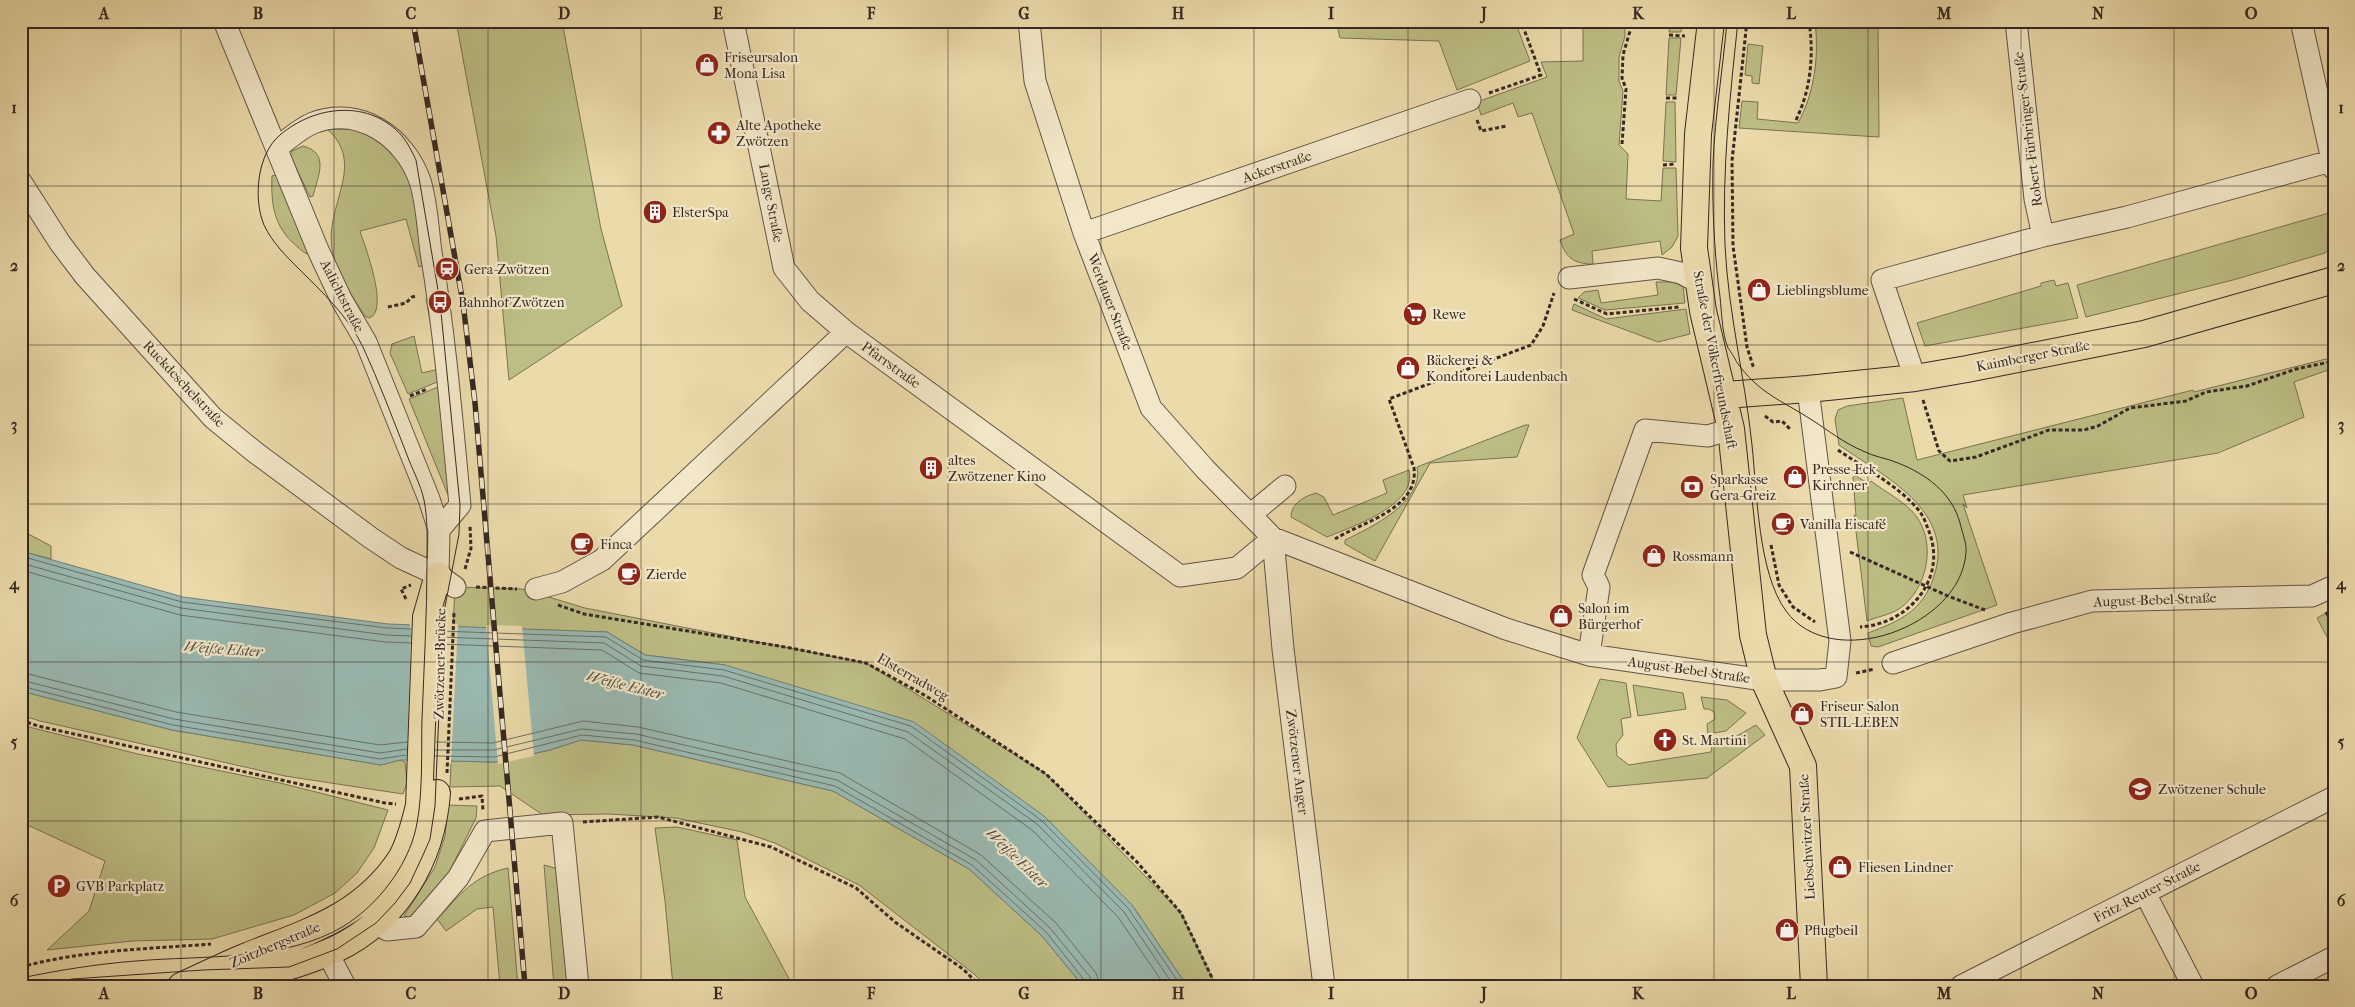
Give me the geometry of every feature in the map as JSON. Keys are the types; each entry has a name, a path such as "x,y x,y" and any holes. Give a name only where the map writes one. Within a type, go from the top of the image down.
{"main road":[{"name":"Straße der Völkerfreundschaft","path":"1711,21 1698,134 1694,248 1698,282 1725,395 1731,429 1745,549"},
{"name":"Kaimberger Straße","path":"1725,395 1763,402 1808,390 1914,378 2144,334 2334,280"},
{"name":"Liebschwitzer Straße","path":"1745,549 1753,635 1764,680 1803,766 1814,986"},
{"name":"Zwötzener Brücke","path":"439,791 441,617 446,581"},
{"name":"Zoitzbergstraße","path":"220,985 290,967 337,949 376,923 395,903 410,883 430,839 439,791"},
{"name":"Zoitzbergstraße","path":"181,986 248,956 305,935 349,911 383,882 400,858 411,834 419,806 439,791"}],"street":[{"name":"Aalichtstraße","path":"224,21 318,250 341,300 366,342 391,403 429,499 438,530 446,581"},
{"name":"Lange Straße","path":"733,21 784,268 810,301 846,332"},
{"name":"Werdauer Straße","path":"1029,21 1036,81 1084,234 1151,408 1205,468 1273,538"},
{"name":"Robert-Fürbringer-Straße","path":"2016,21 2035,199 2043,236"},
{"path":"1914,378 1882,280 2043,236 2127,217 2333,165 2301,21"},
{"name":"Ackerstraße","path":"1084,234 1470,100"},
{"path":"282,144 299,130 314,122 340,117 370,123 390,135 404,150 420,181 438,293 460,505 438,530"},
{"name":"Ruckdeschelstraße","path":"21,182 54,235 85,276 213,418 256,453 371,538 401,558 446,581"},
{"path":"1567,290 1658,268 1694,248"},
{"path":"1658,268 1681,273 1698,282"},
{"name":"Pfarrstraße","path":"846,332 1180,576 1237,568 1273,538"},
{"path":"536,590 562,582 602,560 846,332"},
{"path":"1808,390 1804,433 1827,542 1830,628 1840,641 1836,677"},
{"path":"1589,655 1599,587 1593,575 1645,430 1708,436 1731,429"},
{"path":"1250,515 1285,486"},
{"name":"August-Bebel-Straße","path":"1273,538 1506,628 1589,655 1764,680 1820,680 1836,677"},
{"name":"Zwötzener Anger","path":"1273,538 1283,649 1324,986"},
{"name":"August-Bebel-Straße","path":"1893,663 2012,623 2092,601 2312,596 2334,586"},
{"name":"Fritz-Reuter-Straße","path":"1961,986 2334,797"},
{"path":"376,923 387,930 416,927 458,878 485,831 562,823 578,986"},
{"path":"2145,893 2193,986"},
{"path":"327,952 345,986"},
{"path":"2278,986 2334,957"}],"path":[{"path":"1508,126 1481,131 1470,100 1541,75 1522,21"},
{"path":"1622,144 1626,89 1622,78 1623,55 1630,31 1629,21"},
{"path":"1748,21 1732,161 1733,246 1747,347 1763,402 1773,422 1782,421 1804,433 1906,497 1921,513 1932,538 1934,562 1927,586 1911,606 1895,619 1872,627 1830,628 1792,607 1777,580 1771,545"},
{"path":"1796,120 1805,100 1811,66 1809,21"},
{"path":"1669,34 1684,36"},
{"path":"1666,98 1680,98"},
{"path":"1324,558 1333,540 1384,513 1404,498 1412,489 1415,476 1414,468 1388,399 1439,378 1531,345 1542,326 1554,290 1567,290 1607,314 1680,307"},
{"path":"388,307 406,303 412,297 438,293"},
{"path":"1914,378 1926,408 1939,451 1950,461 1960,461 2049,430 2084,430 2098,426 2130,408 2186,401 2206,392 2264,382 2296,369 2334,361"},
{"path":"391,403 448,380"},
{"path":"446,581 467,567 471,548 469,521"},
{"path":"1827,542 2012,623"},
{"path":"446,581 536,590"},
{"name":"Elsterradweg","path":"536,590 561,606 584,614 785,646 866,663 926,696 1046,774 1137,862 1181,913 1216,986"},
{"path":"441,617 439,791 482,796"},
{"path":"1836,677 1893,663"},
{"path":"21,720 47,728 385,803"},
{"path":"562,823 658,817 771,847 856,888 895,922 963,969 980,986"},
{"path":"21,967 49,959 113,951 219,944"}],"green space":[{"path":"456,21 562,21 601,229 622,306 509,380 496,236"},
{"path":"1336,21 1515,21 1530,61 1457,90 1439,41 1340,38"},
{"path":"1583,21 1625,21 1625,36 1619,57 1619,81 1623,91 1619,145 1628,154 1626,199 1661,201 1663,168 1676,168 1678,236 1672,247 1662,255 1660,241 1592,251 1593,264 1581,263 1568,256 1560,240 1574,234 1532,113 1518,117 1513,103 1481,115 1477,102 1547,77 1541,62 1583,61"},
{"path":"1670,21 1682,21 1681,32 1669,32"},
{"path":"1815,21 1878,21 1879,137 1739,128 1742,101 1758,102 1757,119 1798,123 1808,99 1814,74 1816,60"},
{"path":"1669,38 1681,38 1676,95 1666,95"},
{"path":"1748,44 1763,46 1759,84 1752,83 1752,76 1745,75"},
{"path":"1666,102 1675,102 1676,162 1663,161"},
{"path":"327,129 367,129 398,157 418,196 427,264 419,267 406,219 360,231 371,264 377,292 375,313 369,318 365,316 340,275 332,248 331,232 342,186 344,156 338,142"},
{"path":"303,146 317,154 320,166 313,196 310,197 290,155 292,151"},
{"path":"276,175 309,252 307,254 292,242 277,220 274,212 272,186 272,176"},
{"path":"2329,213 2334,244 2325,253 2233,280 2086,317 2077,285"},
{"path":"2054,280 2056,286 2068,283 2078,318 1925,346 1917,323 2041,286 2041,283"},
{"path":"1656,282 1673,282 1683,286 1685,303 1605,310 1578,298 1584,292 1598,290 1601,303 1658,295"},
{"path":"432,296 442,380 408,394 390,353 392,344 414,336 422,373 439,369 426,299"},
{"path":"1574,304 1606,319 1686,309 1690,334 1658,342 1572,310"},
{"path":"2334,357 2334,368 2294,382 2304,417 2218,453 1963,495 1967,508 1963,504 1997,605 1878,647 1871,646 1868,633 1900,619 1924,598 1934,576 1938,553 1935,532 1925,514 1911,497 1876,469 1839,445 1835,419 1838,410 1847,406 1903,398 1917,460 2193,390 2194,392"},
{"path":"443,385 450,495 448,495 409,399"},
{"path":"1529,425 1517,457 1430,463 1375,561 1345,544 1345,540 1394,512 1404,502 1417,480 1417,467"},
{"path":"1409,470 1409,483 1403,494 1393,504 1366,521 1327,537 1291,517 1296,504 1303,498 1316,493 1324,497 1333,515 1387,493 1383,480"},
{"path":"1856,476 1869,484 1871,481 1912,511 1922,527 1927,553 1922,579 1909,601 1895,611 1867,621 1854,515 1856,516 1853,477"},
{"path":"21,530 51,546 51,559 21,551"},
{"path":"455,587 522,589 585,608 866,663 1046,774 1181,913 1216,986 1187,986 1132,905 725,665 645,655 607,632 453,627"},
{"path":"2334,609 2334,650 2317,618"},
{"path":"1600,679 1626,683 1631,717 1621,719 1623,735 1616,744 1617,756 1629,765 1711,752 1712,744 1728,741 1756,725 1765,735 1707,778 1608,787 1577,738"},
{"path":"1633,685 1683,693 1686,709 1638,716"},
{"path":"21,691 172,730 381,765 400,760 405,762 407,783 403,794 285,776 40,721 21,715"},
{"path":"1701,697 1727,700 1746,713 1726,731 1708,734 1707,724 1715,719 1714,712 1704,709"},
{"path":"21,725 138,754 280,783 388,810 374,848 357,873 335,893 294,915 212,939 132,941 47,950 89,911 105,861 21,822"},
{"path":"581,740 633,745 833,791 969,869 1042,936 1083,986 986,986 974,974 859,885 775,843 742,832 676,818 609,814 543,815 500,786 450,787 451,761 495,762 550,750"},
{"path":"448,805 477,806 476,818 440,890 414,918 404,916 435,867 445,836"},
{"path":"677,827 737,840 745,897 793,986 673,986 665,901 655,828"},
{"path":"544,865 562,870 572,986 554,986"},
{"path":"508,868 518,986 500,986 493,907 477,909 446,931 437,919 476,881 496,871"}],"water":[{"name":"Weiße Elster","path":"21,551 183,597 388,624 607,632 645,655 725,665 914,722 1044,816 1132,905 1187,986 1083,986 1042,936 969,869 833,791 633,745 581,740 550,750 495,762 400,760 381,765 172,730 21,691"}],"pier":[{"path":"409,622 458,624 451,764 407,763 411,630"},
{"path":"486,625 522,626 534,756 498,764"}],"tram line":[{"path":"1727,21 1714,145 1713,195 1717,273 1723,327 1728,348 1736,361 1744,372 1771,395 1849,444 1867,453 1894,461 1928,479 1951,503 1960,523 1966,545 1959,578 1943,601 1919,620 1892,633 1862,640 1833,639 1807,630 1786,611 1777,595 1764,554 1749,420 1745,395 1741,370 1737,345 1733,320 1725,245 1726,161 1738,21"},
{"path":"21,978 107,964 243,955 296,946 321,938 344,926 366,910 385,890 407,855 416,829 421,782 427,581 427,530 424,500 419,483 363,347 350,325 334,305 275,243 264,225 258,190 259,177 266,153 272,143 294,125 309,117 342,110 374,116 389,124 402,136 416,160 440,302 460,505 459,534 443,617 435,806 430,839 410,883 395,903 376,923 337,949 289,967 203,970 72,979 40,986"}],"railway":[{"path":"413,21 463,303 475,403 525,986"}],"place":[{"name":"Friseursalon Mona Lisa","path":"707,65"},
{"name":"Alte Apotheke Zwötzen","path":"719,133"},
{"name":"ElsterSpa","path":"655,212"},
{"name":"Gera-Zwötzen","path":"447,269"},
{"name":"Lieblingsblume","path":"1759,290"},
{"name":"Bahnhof Zwötzen","path":"440,302"},
{"name":"Rewe","path":"1415,314"},
{"name":"Bäckerei & Konditorei Laudenbach","path":"1408,368"},
{"name":"altes Zwötzener Kino","path":"931,468"},
{"name":"Presse-Eck Kirchner","path":"1795,477"},
{"name":"Sparkasse Gera-Greiz","path":"1692,487"},
{"name":"Vanilla Eiscafé","path":"1783,524"},
{"name":"Finca","path":"582,544"},
{"name":"Rossmann","path":"1654,556"},
{"name":"Zierde","path":"629,574"},
{"name":"Salon im Bürgerhof","path":"1561,616"},
{"name":"Friseur Salon STIL-LEBEN","path":"1802,714"},
{"name":"St. Martini","path":"1665,740"},
{"name":"Zwötzener Schule","path":"2140,789"},
{"name":"Fliesen Lindner","path":"1840,867"},
{"name":"GVB Parkplatz","path":"59,886"},
{"name":"Pflugbeil","path":"1787,930"}]}
